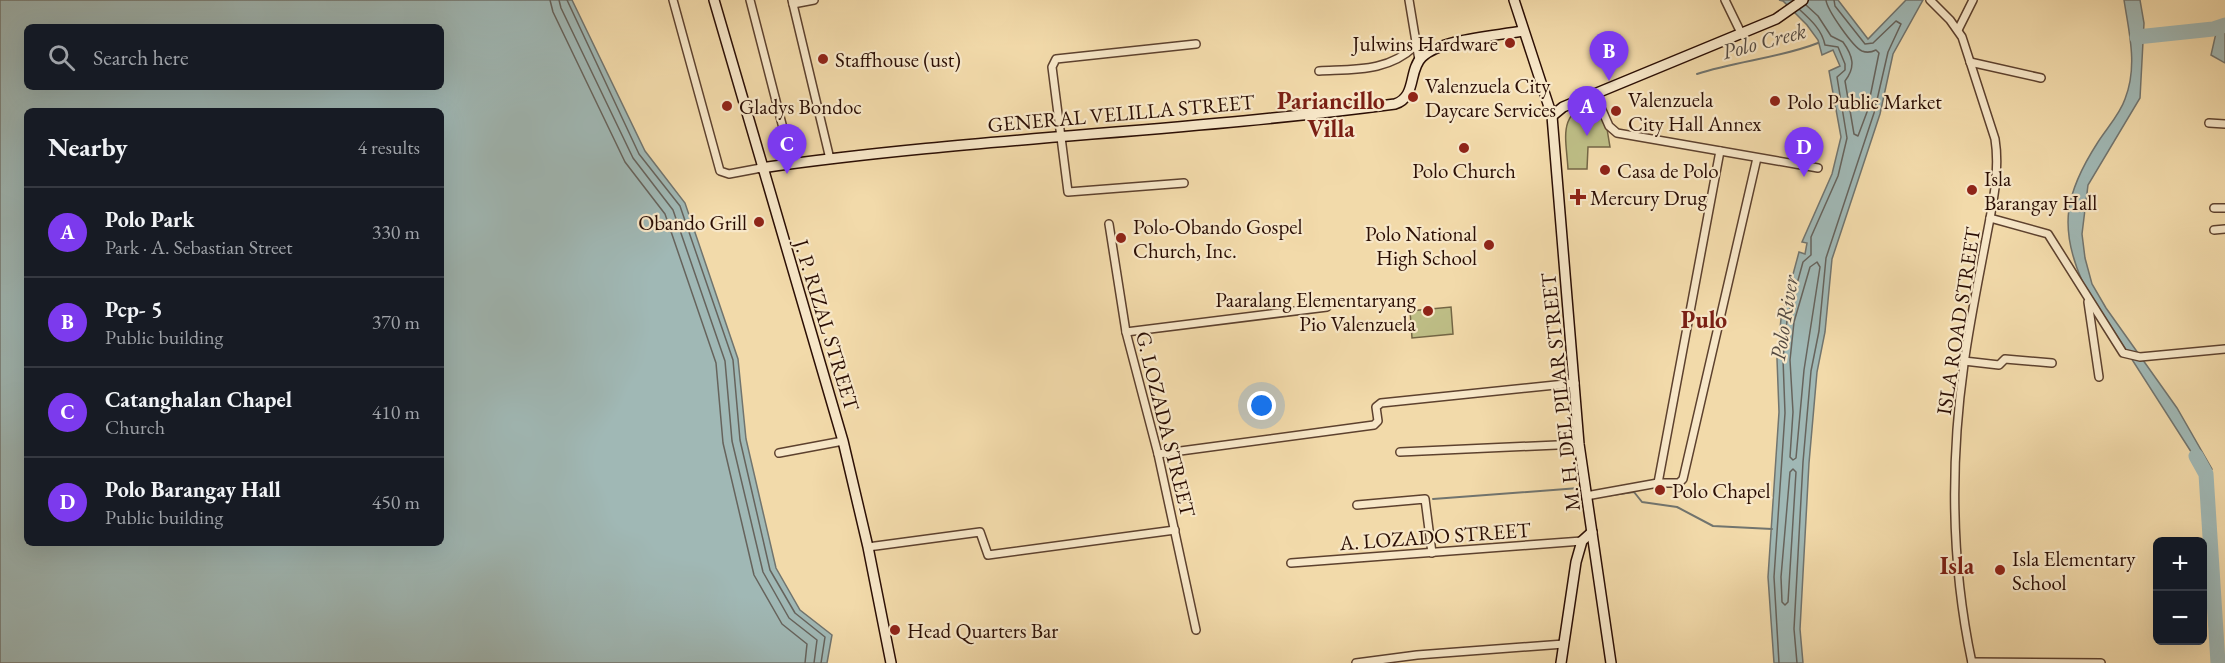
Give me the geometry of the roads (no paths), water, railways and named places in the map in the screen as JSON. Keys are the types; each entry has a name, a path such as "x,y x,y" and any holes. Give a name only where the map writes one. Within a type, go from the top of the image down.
{"main road":[{"name":"J. P. RIZAL STREET","path":"714,0 761,168 843,441 868,547 891,663"},
{"name":"M. H. DEL PILAR STREET","path":"1514,0 1522,31 1533,52 1552,116 1579,444 1611,663"},
{"path":"1552,116 1558,109 1742,35 1776,19 1800,3"},
{"path":"1419,60 1439,47 1522,31"},
{"name":"GENERAL VELILLA STREET","path":"761,168 1062,135 1300,116 1395,104 1405,98 1410,89 1419,60"},
{"path":"1561,663 1576,562 1582,541 1592,532"}],"street":[{"path":"673,0 720,171 729,174 761,168"},
{"path":"750,0 792,163"},
{"path":"814,0 792,2 830,159"},
{"path":"1410,0 1415,46 1419,60"},
{"path":"1725,0 1742,35"},
{"name":"ISLA ROAD STREET","path":"1930,0 1960,27 1996,146 1997,170 1964,361 1954,466 1958,588 1972,663"},
{"path":"1960,27 1973,0"},
{"path":"1184,183 1068,192 1052,67 1056,59 1196,44"},
{"path":"1319,71 1386,64 1400,60 1415,46"},
{"path":"1970,62 2041,78"},
{"path":"1595,94 1614,131 1818,168"},
{"path":"2209,123 2225,124"},
{"path":"1658,483 1720,151"},
{"path":"1586,496 1658,483 1681,482 1757,158"},
{"path":"2214,208 2225,208"},
{"path":"1990,218 2048,234 2119,348 2130,356 2225,349"},
{"name":"G. LOZADA STREET","path":"1108,224 1126,332 1158,454 1196,630"},
{"path":"2214,230 2225,229"},
{"path":"2087,296 2098,377"},
{"path":"1126,332 1327,307"},
{"path":"1964,361 1999,365 2005,359 2052,363"},
{"path":"1158,454 1374,425 1378,421 1376,407 1381,403 1575,383"},
{"path":"779,453 843,441"},
{"path":"1400,452 1579,444"},
{"path":"1357,505 1425,499 1432,553"},
{"path":"868,547 980,532 988,555 1174,530"},
{"name":"A. LOZADO STREET","path":"1291,564 1582,541"},
{"path":"1356,663 1564,644"},
{"path":"1972,663 2101,663"}],"water":[{"path":"0,0 572,0 645,151 685,203 738,359 746,439 776,568 800,610 832,635 827,663 0,663"},
{"name":"Polo River","path":"1779,0 1838,0 1868,39 1906,0 1923,0 1893,54 1880,114 1832,259 1825,332 1817,372 1809,463 1800,629 1803,663 1774,663 1768,577 1779,412 1777,359 1781,319 1799,252 1805,254 1807,243 1802,242 1832,174 1841,137 1829,71 1840,66 1833,50 1822,55 1818,40 1807,25 1783,1"},
{"path":"2124,0 2140,0 2144,23 2140,98 2088,185 2082,234 2085,258 2092,284 2106,308 2177,408 2212,469 2204,472 2083,283 2070,245 2068,227 2072,194 2087,160 2120,110 2129,87 2132,62"},
{"path":"2225,25 2225,63 2211,55 2216,33 2213,29"}],"waterway":[{"path":"2137,37 2213,29 2225,25"},
{"name":"Polo Creek","path":"1697,74 1818,43"},
{"path":"2196,456 2206,474 2218,663"},
{"path":"1433,499 1579,488"},
{"path":"1605,496 1634,492 1642,502 1677,507 1713,526 1772,529"}],"place":[{"name":"Julwins Hardware","path":"1510,43"},
{"name":"Staffhouse (ust)","path":"823,59"},
{"name":"Pcp- 5","path":"1609,81"},
{"name":"Valenzuela City Daycare Services","path":"1413,97"},
{"name":"Polo Public Market","path":"1775,101"},
{"name":"Gladys Bondoc","path":"727,106"},
{"name":"Valenzuela City Hall Annex","path":"1616,111"},
{"name":"Polo Park","path":"1587,136"},
{"name":"Polo Church","path":"1464,148"},
{"name":"Casa de Polo","path":"1605,170"},
{"name":"Catanghalan Chapel","path":"787,174"},
{"name":"Polo Barangay Hall","path":"1804,177"},
{"name":"Isla Barangay Hall","path":"1972,190"},
{"name":"Mercury Drug","path":"1578,197"},
{"name":"Obando Grill","path":"759,222"},
{"name":"Polo-Obando Gospel Church, Inc.","path":"1121,238"},
{"name":"Polo National High School","path":"1489,245"},
{"name":"Paaralang Elementaryang Pio Valenzuela","path":"1428,311"},
{"name":"Polo Chapel","path":"1660,490"},
{"name":"Isla Elementary School","path":"2000,570"},
{"name":"Head Quarters Bar","path":"895,630"}],"district":[{"name":"Pariancillo Villa","path":"1331,114"},
{"name":"Pulo","path":"1704,319"},
{"name":"Isla","path":"1957,565"}]}
